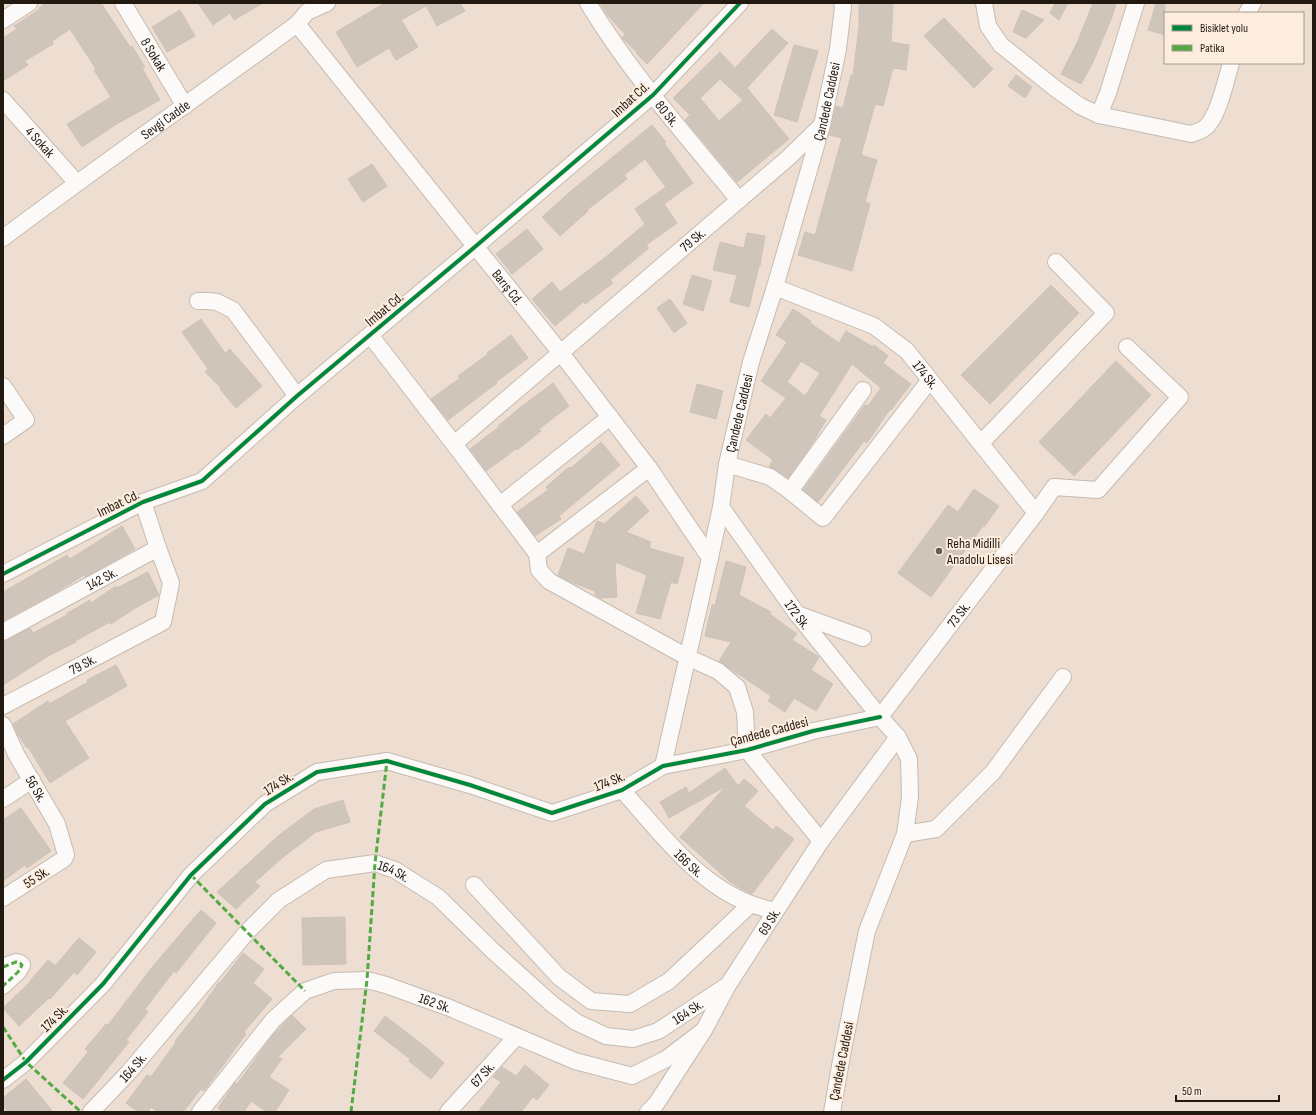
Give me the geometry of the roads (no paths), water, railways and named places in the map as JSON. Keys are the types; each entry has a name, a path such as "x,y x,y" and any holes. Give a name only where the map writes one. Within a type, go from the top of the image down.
{"street":[{"path":"3,20 29,3"},
{"name":"8 Sokak","path":"123,3 185,106"},
{"name":"Sevgi Cadde","path":"3,238 185,106 303,13 327,3"},
{"name":"80 Sk.","path":"588,3 605,31 653,95 739,200"},
{"name":"Imbat Cd.","path":"3,574 143,502 202,481 297,396 653,95 740,3"},
{"name":"Çandede Caddesi","path":"832,1112 867,931 905,834 910,797 909,759 898,737 880,717 813,731 747,750 663,766 721,507 727,464 751,362 775,287 822,125 838,49 843,7 842,3"},
{"path":"984,3 988,26 1001,46 1080,106 1099,115 1192,134 1200,131 1207,127 1213,119 1231,64"},
{"path":"1099,115 1108,92 1136,3"},
{"path":"1248,12 1253,3"},
{"name":"Barış Cd.","path":"303,13 476,246 649,468 710,558"},
{"name":"4 Sokak","path":"3,100 77,183"},
{"name":"79 Sk.","path":"454,444 788,158 822,125"},
{"path":"981,444 1106,313 1056,262"},
{"name":"174 Sk.","path":"775,287 874,326 907,351 1036,513"},
{"path":"198,301 217,302 233,310 297,396"},
{"path":"370,335 537,554 539,570 549,581 687,657 718,671 737,686 745,712 747,750 821,841"},
{"name":"73 Sk.","path":"880,717 1036,513 1054,487 1098,490 1180,397 1128,347"},
{"path":"727,464 770,477 823,518 930,380"},
{"path":"3,386 26,420 3,436"},
{"path":"790,491 863,390"},
{"path":"500,505 610,417"},
{"path":"537,554 649,468"},
{"path":"143,502 158,548"},
{"name":"172 Sk.","path":"721,507 797,614 880,717"},
{"name":"79 Sk.","path":"3,706 163,622 171,583 158,548"},
{"name":"142 Sk.","path":"3,632 158,548"},
{"path":"797,614 863,638"},
{"path":"905,834 936,829 993,772 1063,677"},
{"name":"56 Sk.","path":"3,724 16,754 57,824 66,855"},
{"name":"69 Sk.","path":"648,1112 656,1104 704,1030 728,985 821,841 898,737"},
{"name":"174 Sk.","path":"3,1080 26,1062 103,984 191,875 265,804 317,772 387,761 470,785 552,813 622,790 663,766"},
{"path":"3,799 32,780"},
{"name":"166 Sk.","path":"622,790 697,871 723,890 751,904 775,911"},
{"name":"55 Sk.","path":"3,898 64,859 66,855"},
{"name":"164 Sk.","path":"91,1112 129,1072 253,927 279,900 326,870 375,863 395,870 438,897 492,950 552,1004 576,1022 606,1036 633,1039 658,1031 728,985"},
{"path":"474,884 559,977 591,1001 630,1004 669,981 751,904"},
{"path":"3,967 16,962 20,963 22,966 18,972 3,986"},
{"name":"162 Sk.","path":"200,1112 273,1020 305,991 334,981 367,980 386,985 450,1008 575,1061 632,1076 666,1059 704,1030"},
{"name":"67 Sk.","path":"448,1112 516,1037"}],"place":[{"name":"Reha Midilli Anadolu Lisesi","path":"939,551"}]}
